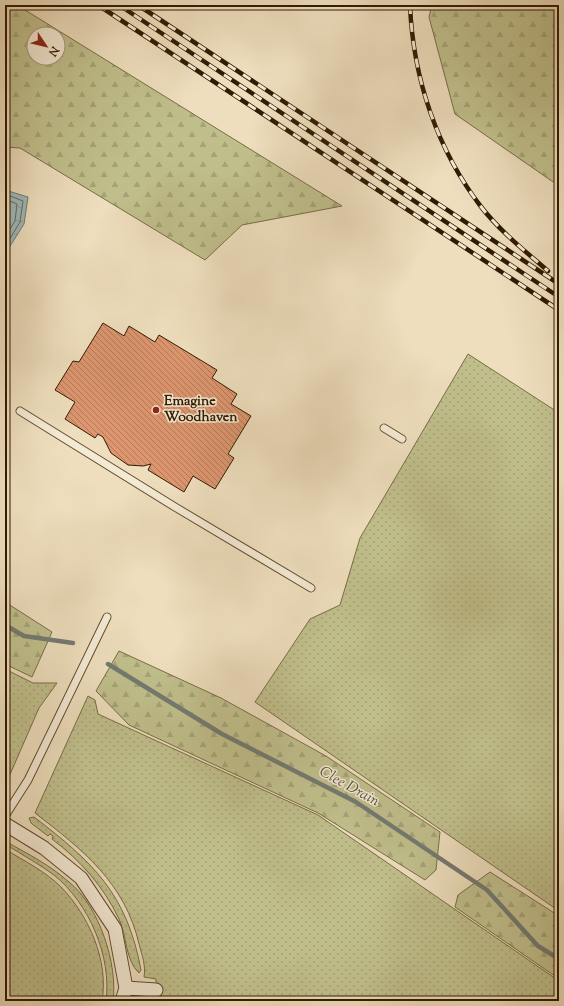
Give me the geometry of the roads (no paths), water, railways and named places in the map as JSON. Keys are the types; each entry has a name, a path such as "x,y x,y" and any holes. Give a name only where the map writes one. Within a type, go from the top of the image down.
{"street":[{"path":"5,824 44,848 81,878 115,929 126,988 122,1001"},
{"path":"126,988 156,990"}],"lane":[{"path":"20,411 175,507 311,588"},
{"path":"384,428 402,439"},
{"path":"5,816 28,780 106,617"}],"water":[{"path":"5,190 28,197 24,224 5,254"}],"waterway":[{"name":"Clee Drain","path":"5,625 24,636 73,643"},
{"name":"Clee Drain","path":"108,664 222,734 356,802 487,890 538,946 559,959"}],"railway":[{"path":"98,5 559,310"},
{"path":"119,5 559,297"},
{"path":"138,5 559,284"},
{"path":"410,5 412,32 422,86 440,138 452,162 466,186 489,217 548,271"}],"place":[{"name":"Emagine Woodhaven","path":"156,410"}]}
